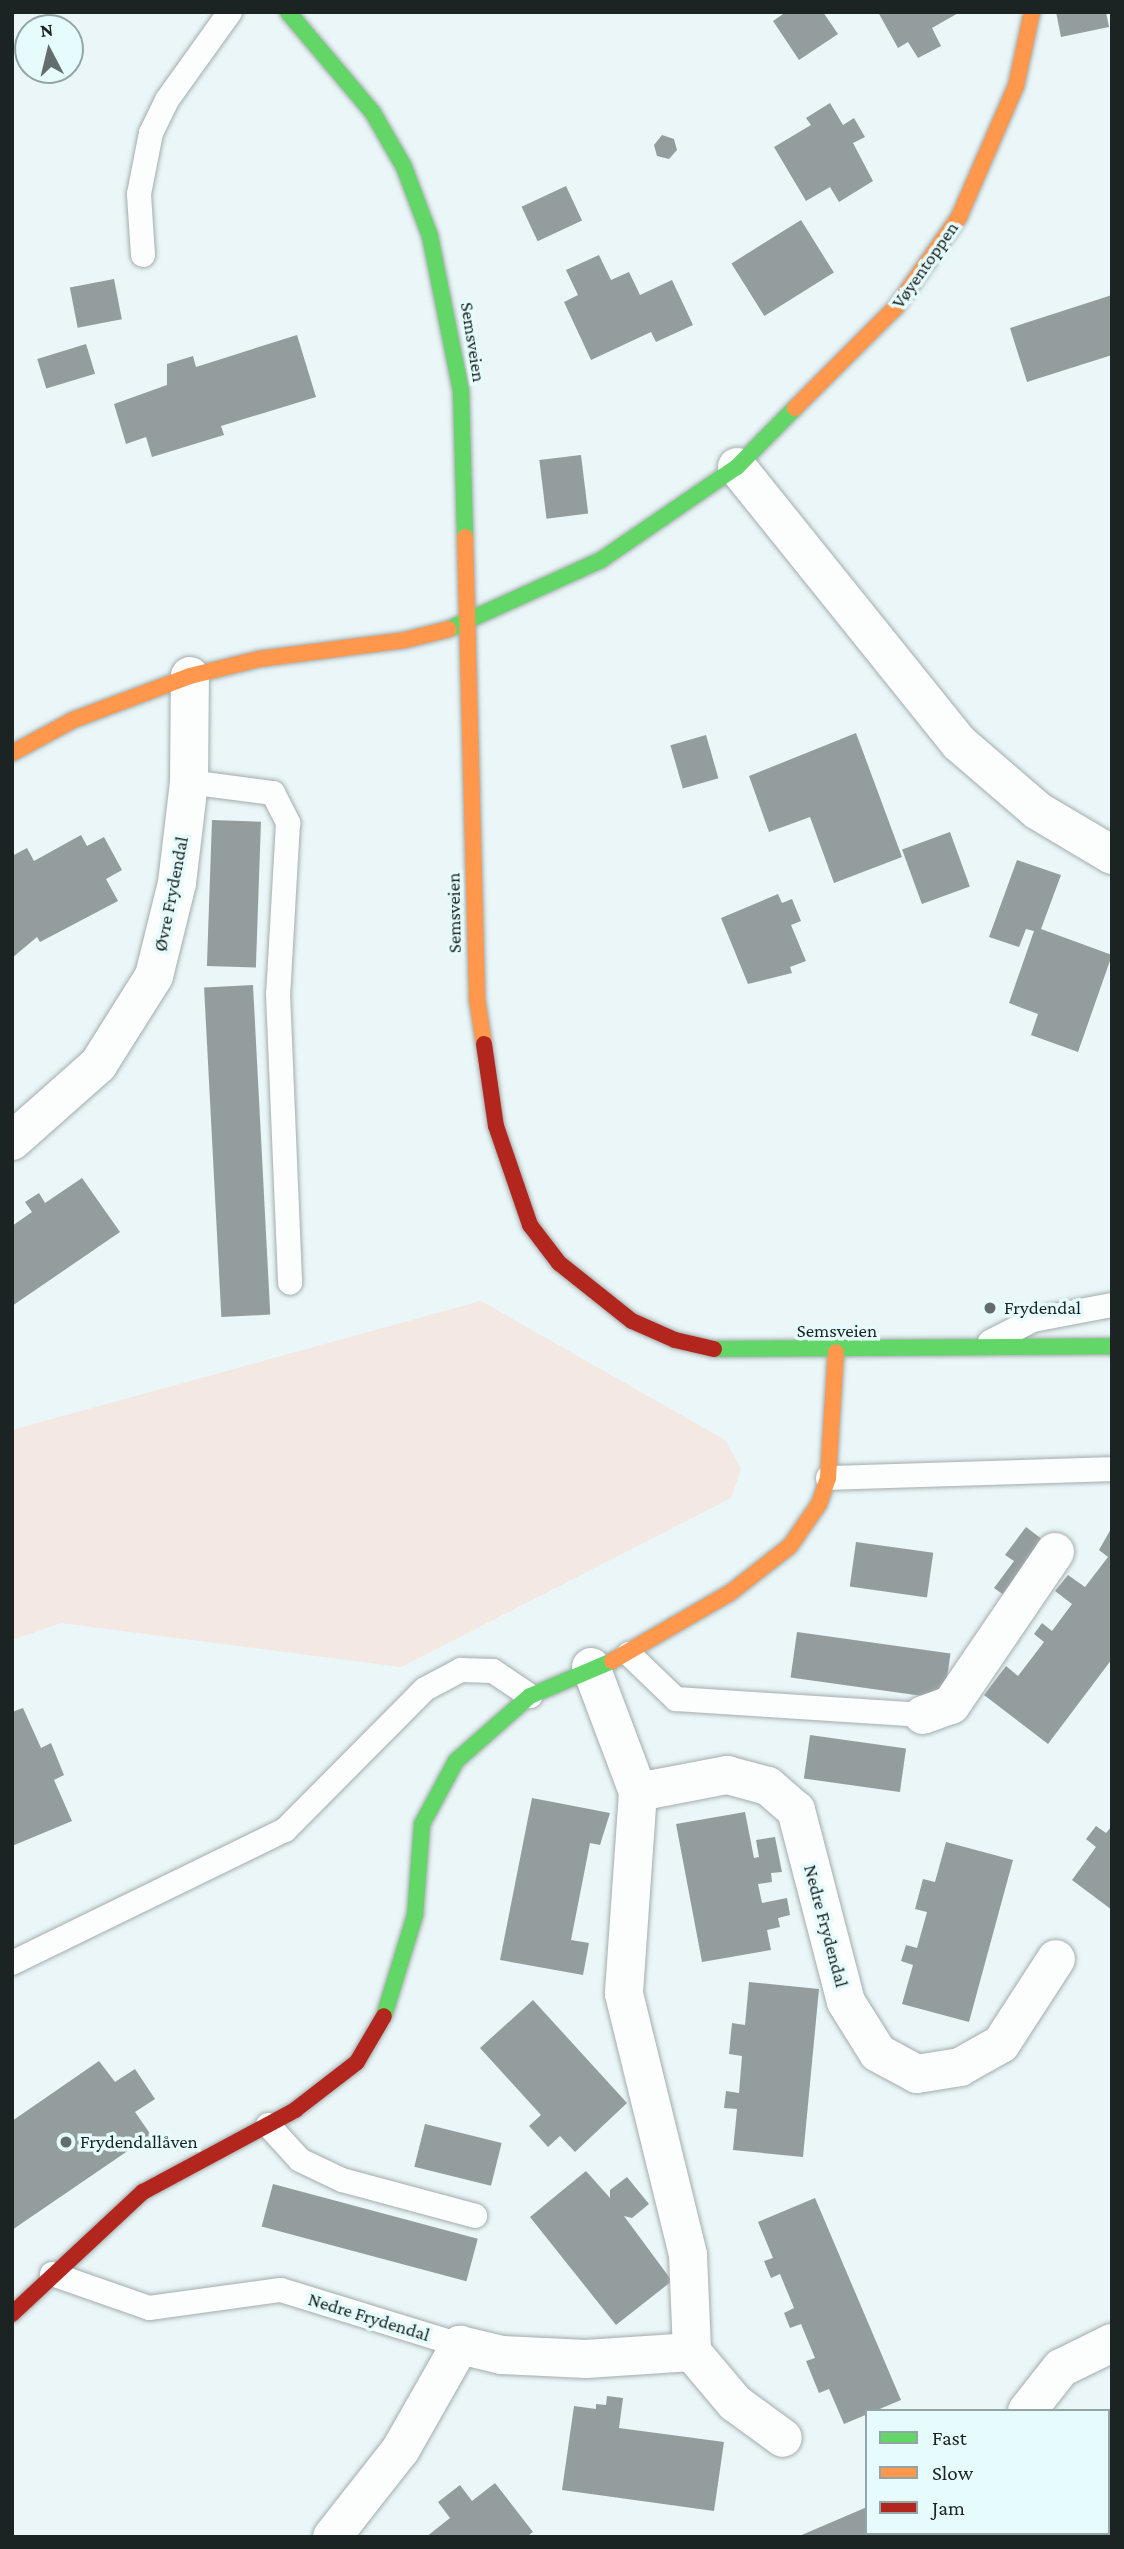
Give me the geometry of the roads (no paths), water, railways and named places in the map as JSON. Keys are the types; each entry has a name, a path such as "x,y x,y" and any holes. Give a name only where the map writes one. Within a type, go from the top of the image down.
{"street":[{"name":"Semsveien","path":"288,12 373,113 404,167 430,236 461,391 477,999 496,1126 530,1225 593,1295 632,1321 675,1340 720,1350 971,1351 1112,1346"},
{"name":"Vøyentoppen","path":"467,624 601,560 737,467 896,307 959,217 1016,86 1032,12"},
{"path":"737,467 959,743 1038,811 1112,856"},
{"path":"12,753 97,710 190,676 260,659 405,640 467,624"},
{"name":"Øvre Frydendal","path":"12,1140 98,1065 154,976 171,915 189,782 190,676"},
{"path":"12,2314 143,2192 268,2125 346,2070 364,2051 392,2003 415,1915 422,1824 456,1762 530,1696 591,1667 629,1654 730,1593 790,1546 819,1504 828,1478 836,1352"},
{"path":"923,1716 951,1705 1055,1552"},
{"path":"591,1667 638,1792 624,1994 688,2255 692,2352 736,2403 783,2438"},
{"name":"Nedre Frydendal","path":"638,1792 727,1775 768,1786 796,1810 846,2001 878,2053 917,2074 960,2067 1001,2044 1056,1959"},
{"path":"1029,2409 1060,2368 1112,2343"},
{"path":"332,2537 401,2449 460,2345"},
{"name":"Nedre Frydendal","path":"460,2345 502,2356 586,2359 692,2352"}],"lane":[{"path":"143,255 139,194 151,133 167,100 230,12"},
{"path":"189,782 273,793 288,823 278,994 290,1283"},
{"path":"971,1351 1033,1320 1112,1305"},
{"path":"828,1478 1112,1469"},
{"path":"629,1654 676,1699 923,1716"},
{"path":"12,1963 285,1830 425,1689 461,1670 493,1671 530,1696"},
{"path":"268,2125 300,2160 342,2180 475,2216"},
{"name":"Nedre Frydendal","path":"52,2274 149,2308 281,2290 460,2345"}],"place":[{"name":"Frydendal","path":"990,1308"},
{"name":"Frydendallåven","path":"66,2142"}]}
